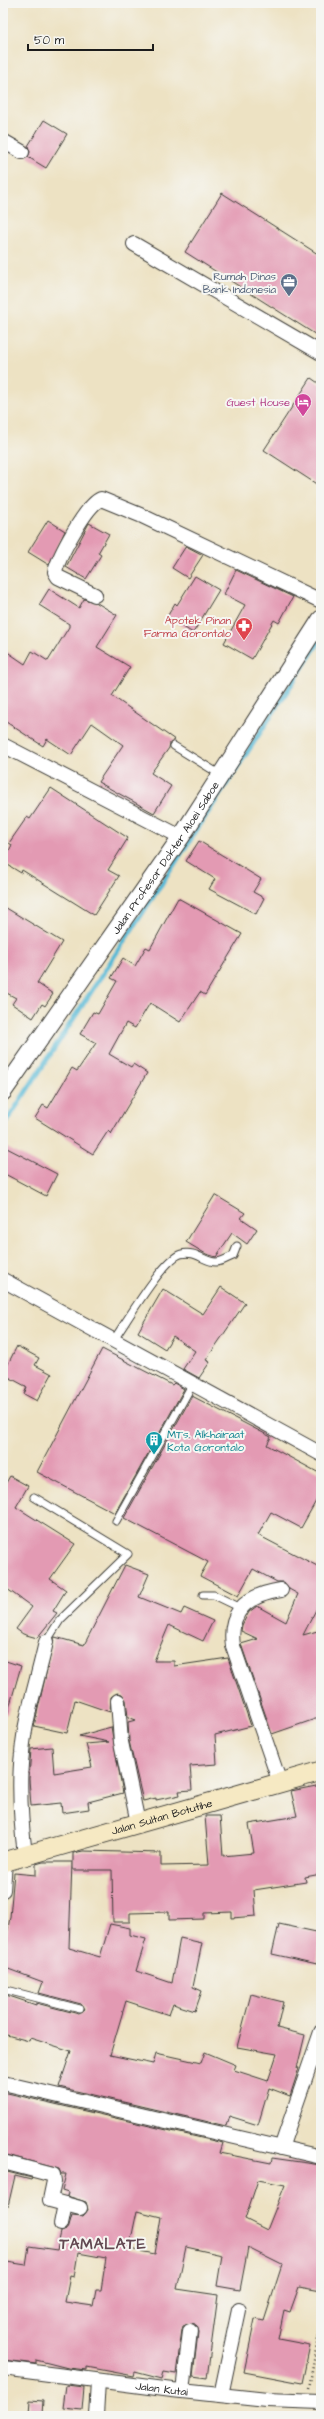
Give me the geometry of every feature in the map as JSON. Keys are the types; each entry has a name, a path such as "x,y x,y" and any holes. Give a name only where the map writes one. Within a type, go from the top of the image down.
{"main road":[{"name":"Jalan Sultan Botutihe","path":"4,1861 280,1784 321,1771"}],"street":[{"path":"3,141 22,152"},
{"path":"134,244 321,352"},
{"path":"95,595 58,577 55,572 81,521 93,504 101,499 140,514 321,601"},
{"name":"Jalan Profesor Dokter Aloei Saboe","path":"3,1092 181,837 321,619"},
{"path":"3,745 181,837"},
{"path":"3,1280 192,1385 321,1454"},
{"path":"280,1784 233,1646 232,1636 234,1619 241,1608 252,1597 263,1592 281,1590"},
{"path":"25,1855 21,1821 22,1754 34,1692 46,1642"},
{"path":"118,1701 121,1742 138,1823"},
{"path":"3,1890 4,1861"},
{"path":"281,2148 321,2032"},
{"path":"3,2083 321,2157"},
{"path":"3,2162 53,2175 54,2180 50,2200 80,2208"},
{"path":"61,2224 65,2204"},
{"path":"221,2395 239,2310"},
{"path":"183,2392 190,2331"},
{"name":"Jalan Kutai","path":"3,2368 183,2392 321,2402"},
{"path":"96,2416 98,2381"}],"lane":[{"path":"174,746 221,775"},
{"path":"113,1341 155,1279 173,1259 180,1254 197,1254 214,1262 222,1261 233,1256 237,1246"},
{"path":"116,1521 192,1385"},
{"path":"34,1497 128,1554 60,1620 46,1642"},
{"path":"204,1594 214,1594 241,1608"},
{"path":"3,1989 80,2009"}],"path":[{"path":"307,2402 321,2322"}],"building":[{"path":"44,120 67,134 46,168 28,157 30,152 28,146"},
{"name":"Rumah Dinas Bank Indonesia","path":"222,193 321,256 321,338 185,252"},
{"name":"Guest House","path":"311,378 321,385 321,487 264,450"},
{"path":"48,520 65,531 49,565 28,552"},
{"path":"89,523 109,534 98,553 101,555 86,579 66,567"},
{"path":"186,546 203,555 188,578 172,568"},
{"path":"236,570 293,597 279,623 274,620 252,659 224,643 245,605 224,594"},
{"path":"195,576 219,590 193,633 167,617 175,603 177,605"},
{"path":"49,589 79,608 84,599 97,603 117,615 97,647 130,667 112,696 175,740 170,743 169,748 151,773 171,786 154,813 98,782 123,745 92,723 71,755 47,739 43,746 3,720 3,649 25,664 32,651 48,661 69,627 69,624 39,605"},
{"path":"51,788 128,838 108,870 119,876 94,915 22,870 21,873 3,862 12,845 9,843 27,817 30,819"},
{"path":"199,841 261,879 253,892 264,898 256,914 209,889 215,879 186,861"},
{"path":"178,898 242,934 205,995 200,992 180,1022 150,1003 135,1028 126,1023 109,1054 131,1067 133,1064 147,1073 111,1134 108,1131 93,1154 35,1118 43,1105 48,1108 72,1068 77,1071 96,1043 80,1034 93,1012 98,1014 117,981 111,978 123,958 135,966 146,947 150,949"},
{"path":"3,906 62,942 37,983 53,994 45,1006 42,1004 33,1018 12,1004 16,998 3,991"},
{"path":"3,1146 57,1174 46,1196 3,1173"},
{"path":"215,1195 245,1213 241,1218 257,1229 247,1244 232,1233 216,1257 206,1254 186,1242"},
{"path":"221,1287 245,1303 206,1360 210,1362 199,1378 183,1369 195,1351 173,1336 165,1349 138,1332 163,1289 203,1314"},
{"path":"17,1346 39,1358 35,1365 52,1374 37,1401 24,1394 27,1387 3,1374"},
{"path":"102,1349 172,1385 174,1383 184,1389 115,1513 37,1472"},
{"path":"192,1396 271,1437 267,1445 321,1474 321,1492 301,1528 271,1512 258,1535 321,1568 321,1600 303,1635 321,1630 321,1717 272,1734 241,1644 258,1639 241,1631 242,1625 249,1612 257,1606 286,1622 298,1594 289,1589 284,1582 277,1582 253,1569 238,1596 200,1576 208,1562 124,1518"},
{"path":"10,1476 28,1486 16,1507 75,1544 50,1579 66,1590 53,1611 57,1613 37,1638 23,1634 16,1629 32,1607 3,1586 3,1488"},
{"path":"125,1565 149,1574 139,1597 181,1614 184,1608 213,1621 203,1641 169,1625 154,1661 174,1661 174,1666 228,1658 251,1726 215,1735 217,1764 190,1766 192,1790 179,1791 180,1795 156,1800 156,1798 143,1801 129,1741 128,1722 136,1720 128,1717 126,1700 122,1694 117,1693 111,1697 110,1712 75,1700 67,1733 34,1726 55,1637 84,1645"},
{"path":"3,1660 21,1666 7,1715 3,1714"},
{"path":"111,1727 123,1793 88,1802 89,1809 62,1813 61,1803 31,1806 29,1779 31,1749 52,1747 54,1773 92,1767 86,1744 109,1742 79,1736"},
{"path":"321,1785 321,1874 305,1877 306,1882 254,1890 256,1916 232,1918 232,1912 204,1913 204,1919 169,1920 169,1912 130,1913 130,1922 113,1922 112,1870 73,1870 73,1853 83,1851 161,1853 161,1866 209,1865 205,1816 220,1816 223,1856 254,1853 249,1824 297,1816 291,1791"},
{"path":"43,1862 72,1862 69,1948 100,1957 110,1924 130,1928 130,1935 146,1939 136,1971 172,1983 180,1938 202,1943 193,1987 202,1991 195,2011 173,2004 169,2015 126,2001 110,2055 153,2064 156,2053 201,2063 205,2052 236,2065 234,2070 268,2081 277,2054 237,2047 251,1994 283,2002 277,2028 305,2035 297,2068 299,2068 290,2096 269,2088 258,2125 229,2116 226,2126 59,2087 71,2051 30,2038 29,2041 3,2034 3,1994 36,2005 36,2003 79,2014 85,2010 81,2004 39,1993 43,1982 3,1967 3,1933 7,1934 14,1873 36,1875 36,1864"},
{"path":"279,1924 321,1933 317,1964 272,1954"},
{"path":"3,2092 223,2143 220,2153 271,2163 272,2158 321,2165 321,2291 299,2287 290,2312 284,2310 278,2339 310,2345 302,2383 244,2372 255,2319 264,2321 282,2265 248,2248 240,2290 217,2286 222,2255 186,2247 177,2289 218,2295 207,2378 193,2376 198,2332 195,2324 191,2323 183,2326 176,2374 164,2372 162,2379 135,2372 134,2376 87,2367 87,2370 68,2368 36,2360 36,2364 3,2360 3,2284 7,2262 26,2265 29,2246 57,2250 61,2232 68,2229 72,2215 83,2216 88,2210 86,2202 67,2196 68,2192 62,2190 66,2174 61,2174 59,2169 3,2154","holes":["258,2180 285,2185 267,2230 245,2219","137,2211 161,2217 155,2254 129,2249","78,2253 106,2258 101,2290 96,2290 93,2306 65,2302 70,2276 74,2277"]},
{"path":"3,2171 32,2178 31,2180 15,2176 8,2206 3,2206"},
{"path":"66,2385 84,2387 82,2410 63,2408"},
{"path":"30,2400 43,2401 42,2414 29,2413"}],"waterway":[{"path":"3,1127 321,639"}],"place":[{"name":"Rumah Dinas Bank Indonesia","path":"289,297"},
{"name":"Guest House","path":"303,417"},
{"name":"Apotek Pinan Farma Gorontalo","path":"244,641"},
{"name":"MTs. Alkhairaat Kota Gorontalo","path":"154,1455"}],"district":[{"name":"TAMALATE","path":"103,2244"}]}
